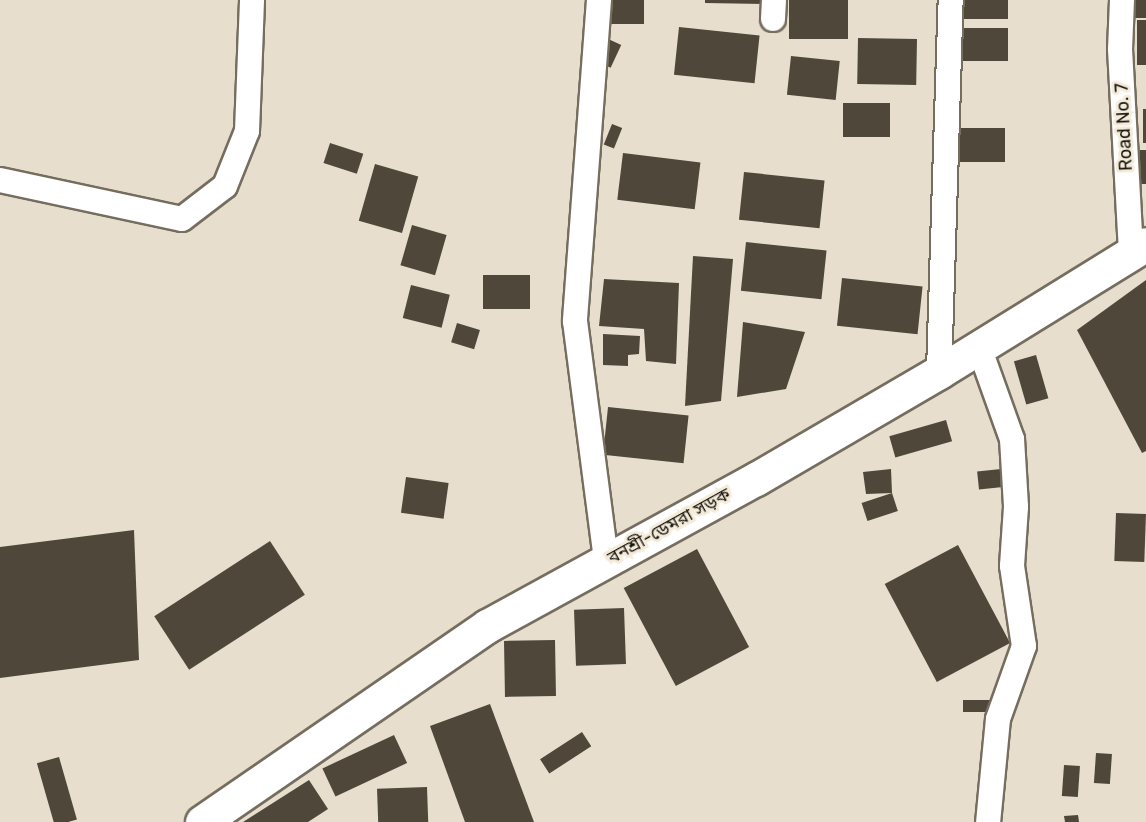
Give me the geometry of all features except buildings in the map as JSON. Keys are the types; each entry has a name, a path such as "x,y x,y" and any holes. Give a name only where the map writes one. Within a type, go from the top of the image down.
{"main road":[{"name":"বনশ্রী-ডেমরা সড়ক","path":"202,822 486,626 606,561 939,372 1138,249"}],"street":[{"path":"0,180 182,219 225,186 247,130 252,0"},
{"path":"599,0 575,321 606,561"},
{"path":"939,372 951,0"},
{"name":"Road No. 7","path":"1122,0 1119,49 1138,249"},
{"path":"979,347 1011,439 1016,507 1012,566 1024,646 998,719 988,822"}]}
